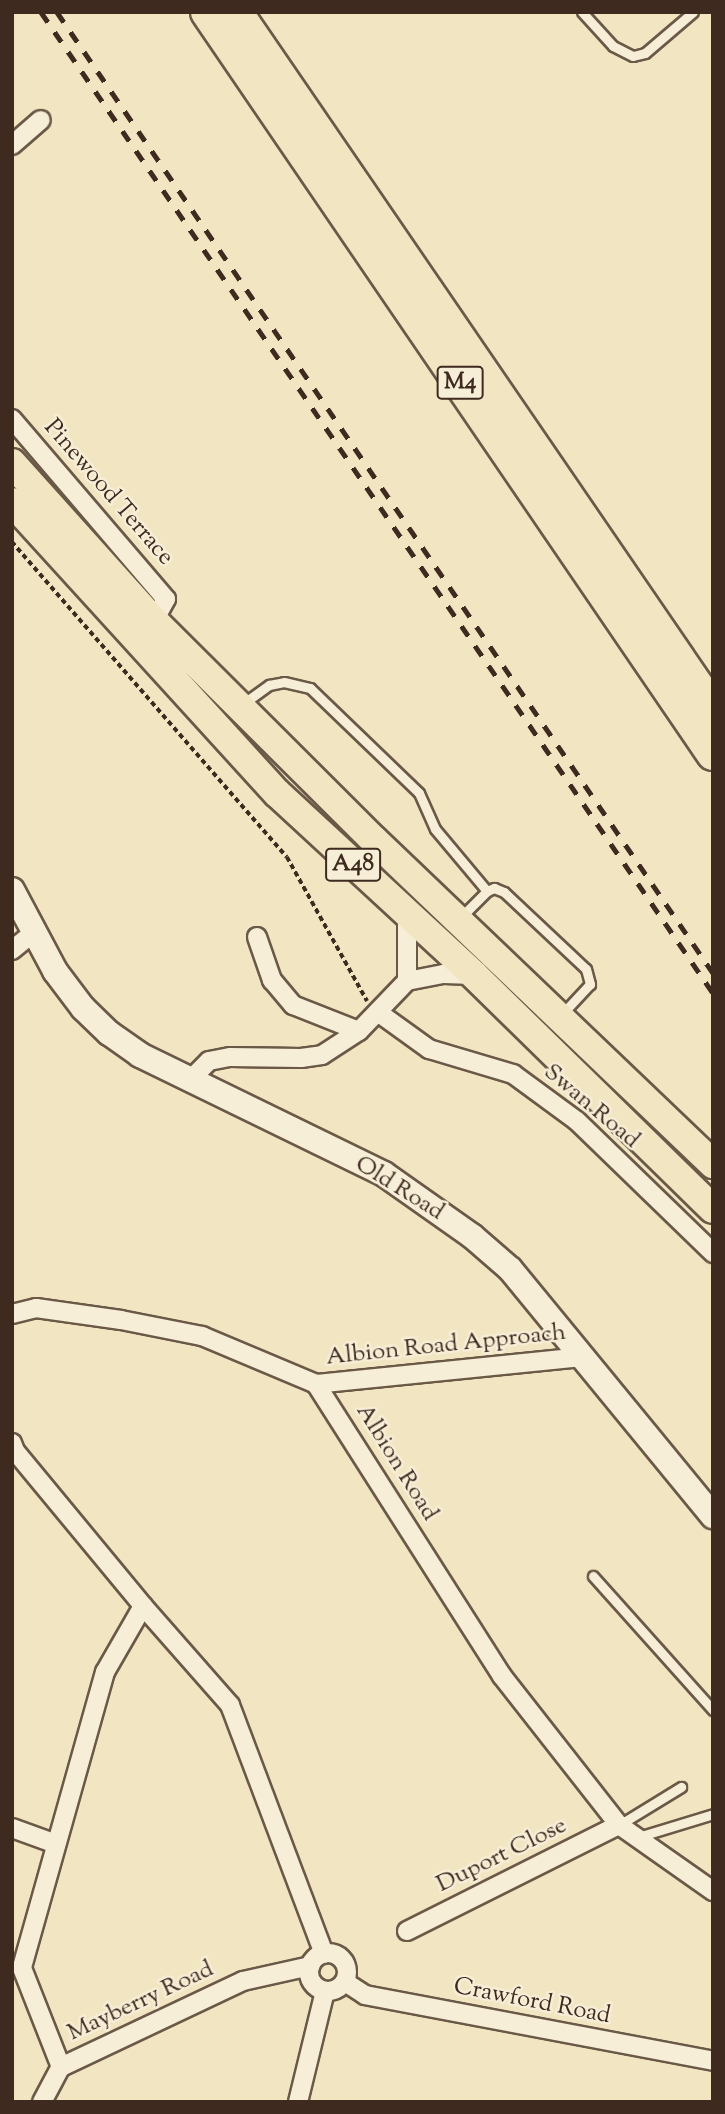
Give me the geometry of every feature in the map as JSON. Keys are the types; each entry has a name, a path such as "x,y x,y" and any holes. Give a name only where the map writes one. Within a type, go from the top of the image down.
{"highway":[{"name":"M4","path":"207,12 713,754"},
{"name":"M4","path":"236,12 713,709"}],"main road":[{"name":"A48","path":"12,463 160,610 240,707 713,1164"},
{"name":"A48","path":"12,502 277,793 474,975 713,1209"}],"street":[{"path":"12,145 41,120"},
{"name":"Pinewood Terrace","path":"12,419 160,610"},
{"name":"Old Road","path":"12,890 55,971 83,1008 109,1033 140,1055 384,1174 472,1236 510,1269 713,1516"},
{"path":"407,915 407,981"},
{"path":"12,950 34,932"},
{"path":"257,937 272,980 293,1005 359,1031"},
{"path":"190,1080 209,1061 322,1055 359,1031 407,981 444,974 474,975"},
{"name":"Swan Road","path":"379,1013 429,1049 513,1073 577,1121 713,1253"},
{"path":"12,1314 36,1308 121,1320 202,1336 316,1384"},
{"name":"Albion Road Approach","path":"316,1384 581,1357"},
{"name":"Albion Road","path":"316,1384 502,1676 619,1825 713,1891"},
{"path":"12,1443 15,1451 143,1606 230,1705 324,1954"},
{"name":"Mayberry Road","path":"143,1606 105,1672 17,1968 61,2067 243,1981 310,1966"},
{"name":"Duport Close","path":"407,1931 619,1825"},
{"path":"12,1828 56,1844"},
{"path":"324,1954 331,1954 343,1961 347,1975 345,1982 333,1991 325,1991 312,1983 310,1966 324,1954"},
{"name":"Crawford Road","path":"345,1982 365,1995 713,2061"},
{"path":"298,2102 325,1991"},
{"path":"42,2102 61,2067"}],"lane":[{"path":"582,12 613,46 633,57 645,53 693,12"},
{"path":"240,707 269,685 292,683 310,688 419,793 435,829 487,891"},
{"path":"458,920 487,891 494,888 504,892 586,969 590,984 560,1017"},
{"path":"593,1576 713,1710"},
{"path":"619,1825 681,1787"},
{"path":"637,1837 713,1814"}],"path":[{"path":"12,542 287,857 369,1004 379,1013"}],"railway":[{"path":"41,12 713,993"},
{"path":"57,12 713,973"}]}
